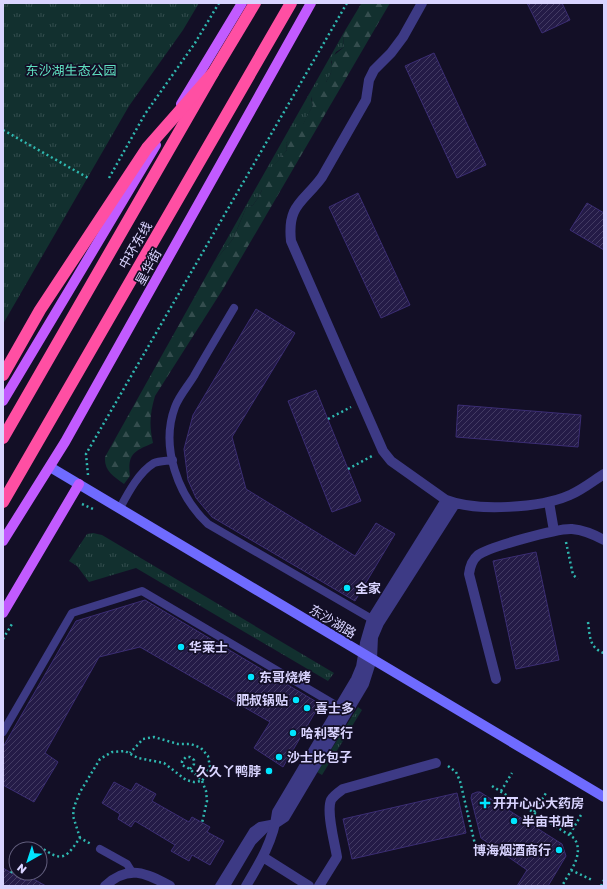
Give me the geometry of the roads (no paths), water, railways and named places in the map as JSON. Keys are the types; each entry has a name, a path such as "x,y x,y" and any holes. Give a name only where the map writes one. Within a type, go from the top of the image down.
{"highway":[{"name":"中环东线","path":"3,438 213,73 256,3"},
{"name":"中环东线","path":"3,502 291,3"},
{"path":"3,375 40,310 147,148 213,73"}],"main road":[{"path":"3,401 130,187 242,3"},
{"name":"星华街","path":"3,541 50,467 311,3"},
{"name":"东沙湖路","path":"50,467 604,797"},
{"path":"3,614 79,484"}],"street":[{"path":"422,3 403,37 391,53 374,70 369,80 366,100 322,177 315,187 301,199 292,212 289,227 291,241 383,451 391,461 450,502 504,507 549,502 570,495 604,474"},
{"path":"246,886 263,857 276,823 285,817 344,710 356,679 368,656 365,643 376,621 450,502"},
{"path":"549,502 558,530"},
{"path":"496,679 469,574 470,567 474,560 485,551 558,530 583,531 604,540"},
{"path":"319,886 337,857 329,808 332,799 337,793 343,789 436,763"},
{"path":"263,857 309,886"},
{"path":"105,886 112,880 132,872 150,875 170,886"}],"lane":[{"path":"234,308 175,407 170,432 173,460 178,481 187,500 196,513 208,524 376,621"},
{"path":"120,508 129,491 145,470 155,462 173,460"},
{"path":"3,732 72,613 142,591 344,710"},
{"path":"219,886 253,831 260,826 276,823"},
{"path":"226,886 252,842 262,830 276,823"},
{"path":"100,849 127,864 132,872"}],"place":[{"name":"全家","path":"347,588"},
{"name":"华莱士","path":"181,647"},
{"name":"东哥烧烤","path":"251,677"},
{"name":"肥叔锅贴","path":"296,700"},
{"name":"喜士多","path":"307,708"},
{"name":"哈利琴行","path":"293,733"},
{"name":"沙士比包子","path":"279,757"},
{"name":"久久丫鸭脖","path":"269,771"},
{"name":"开开心心大药房","path":"485,803"},
{"name":"半亩书店","path":"514,821"},
{"name":"博海烟酒商行","path":"559,850"}],"park label":[{"name":"东沙湖生态公园","path":"71,70"}]}
